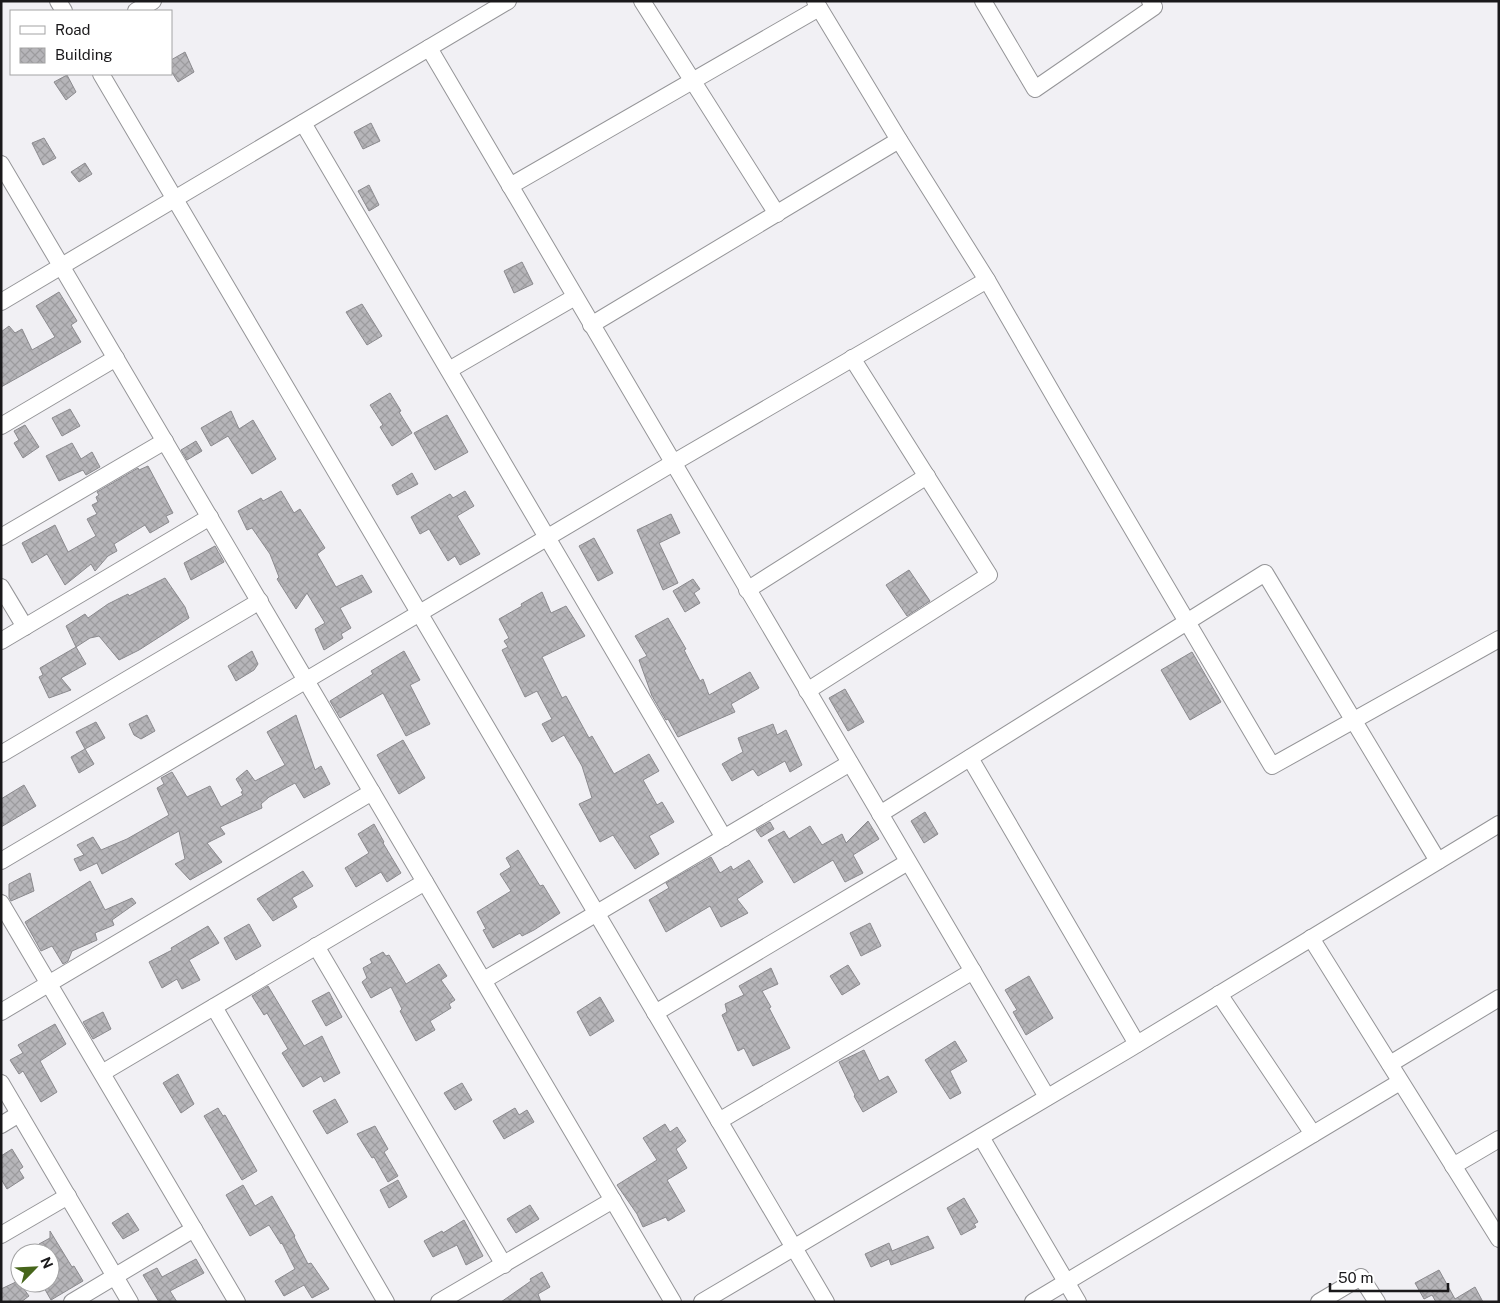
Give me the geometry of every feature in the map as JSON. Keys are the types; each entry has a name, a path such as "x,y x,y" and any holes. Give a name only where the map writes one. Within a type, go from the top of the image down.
{"street":[{"path":"138,10 153,1"},
{"path":"1,302 508,1"},
{"path":"642,1 778,214"},
{"path":"983,1 1035,88 1154,7 1150,1"},
{"path":"510,186 693,81 817,5 988,280 1061,408 1272,766 1499,639"},
{"path":"429,48 1047,1097"},
{"path":"102,75 826,1302"},
{"path":"303,123 724,838"},
{"path":"592,325 900,140"},
{"path":"1,164 6,181 62,266 673,1302"},
{"path":"1,861 547,537 988,280"},
{"path":"449,370 575,298"},
{"path":"1,426 116,358"},
{"path":"807,691 990,575 852,358"},
{"path":"1,537 165,441"},
{"path":"747,590 927,476"},
{"path":"1,641 210,517"},
{"path":"880,814 1188,623 1265,573 1438,861"},
{"path":"1,587 25,627"},
{"path":"1,754 260,601"},
{"path":"970,758 1137,1044"},
{"path":"484,980 850,763"},
{"path":"1,1012 372,792"},
{"path":"702,1302 1137,1044 1499,824"},
{"path":"655,1012 908,862"},
{"path":"102,1073 425,882"},
{"path":"1,902 237,1302"},
{"path":"1310,938 1499,1239"},
{"path":"316,946 504,1265"},
{"path":"720,1121 973,971"},
{"path":"1219,994 1313,1134"},
{"path":"1390,1064 1499,998"},
{"path":"214,1007 386,1302"},
{"path":"1033,1302 1400,1082"},
{"path":"1,1083 130,1302"},
{"path":"1,1125 20,1114"},
{"path":"981,1137 1078,1302"},
{"path":"1453,1166 1499,1139"},
{"path":"1,1236 68,1196"},
{"path":"439,1302 613,1200"},
{"path":"72,1302 194,1229"},
{"path":"1320,1302 1361,1277 1377,1302"}],"building":[{"path":"185,52 194,72 178,82 172,73 172,59"},
{"path":"67,75 76,92 66,100 54,82"},
{"path":"371,123 380,141 363,149 354,132"},
{"path":"44,138 56,158 43,165 32,143"},
{"path":"85,163 92,174 79,182 71,172"},
{"path":"369,185 379,205 369,211 358,191"},
{"path":"522,262 533,284 514,293 504,271"},
{"path":"59,292 77,321 71,325 81,342 1,387 1,332 9,326 15,333 22,329 32,350 55,337 36,306"},
{"path":"362,304 382,336 367,345 346,312"},
{"path":"390,393 412,433 392,446 380,427 383,425 370,405"},
{"path":"70,409 80,426 62,436 52,418"},
{"path":"231,411 239,429 253,420 276,459 252,474 228,436 211,446 201,428"},
{"path":"447,415 468,452 435,470 414,433"},
{"path":"25,425 39,447 23,458 14,443 19,440 14,431"},
{"path":"196,441 202,451 187,460 181,450"},
{"path":"72,443 81,459 92,452 100,467 86,475 83,470 59,481 46,456"},
{"path":"148,466 173,513 166,516 169,522 150,533 145,525 114,544 117,551 108,556 95,571 91,564 65,585 47,554 32,563 22,543 55,525 68,552 96,536 87,519 97,514 92,505 98,502 96,497 99,495 97,492 138,468 139,470"},
{"path":"412,473 418,484 397,495 392,485"},
{"path":"281,491 294,513 300,509 325,548 317,554 336,587 362,575 372,592 340,608 351,628 341,634 343,638 324,650 315,629 325,623 307,593 296,609 277,579 279,577 270,554 252,528 247,530 238,511 261,498 263,501"},
{"path":"465,491 474,506 457,516 480,554 460,565 455,556 448,561 429,529 420,534 411,517 450,494 453,498"},
{"path":"671,514 680,533 659,543 678,583 663,590 637,530"},
{"path":"594,538 613,573 598,581 579,546"},
{"path":"215,546 224,562 191,580 184,563"},
{"path":"909,570 930,601 907,616 886,585"},
{"path":"165,578 185,607 189,618 139,650 119,660 99,636 90,638 76,647 66,626 85,614 88,618 108,604"},
{"path":"693,579 700,589 694,593 700,603 685,612 673,591"},
{"path":"542,592 551,613 566,606 585,636 542,657 562,698 566,696 589,738 592,736 614,774 649,754 659,771 643,780 657,805 662,802 674,822 649,836 659,854 635,869 613,835 600,842 579,804 592,798 582,766 564,735 552,742 542,724 552,719 537,691 525,697 502,650 508,647 504,641 509,638 499,619"},
{"path":"668,618 686,649 684,650 700,681 703,679 709,695 750,672 759,688 731,704 735,712 678,737 652,696 639,660 647,656 635,636"},
{"path":"76,647 86,664 61,678 71,690 49,698 39,677 43,675 40,668"},
{"path":"252,651 258,664 254,670 236,681 228,666"},
{"path":"404,651 420,680 410,685 430,724 406,736 383,693 340,718 330,701 373,674 371,671"},
{"path":"1192,652 1221,702 1190,720 1161,670"},
{"path":"845,689 864,722 848,731 829,698"},
{"path":"147,715 155,731 141,739 134,735 129,724"},
{"path":"296,715 315,770 321,766 330,784 304,798 295,783 269,797 261,804 262,808 220,827 225,834 207,843 222,862 190,880 175,864 185,859 179,831 102,874 97,863 80,871 74,859 84,855 77,845 93,837 101,850 127,839 169,815 157,788 164,784 161,778 172,772 187,797 210,786 221,807 243,795 241,792 243,791 236,779 247,770 255,781 285,765 267,732"},
{"path":"96,722 105,738 85,749 76,732"},
{"path":"773,724 777,735 786,730 802,765 790,772 785,761 758,776 753,769 732,781 722,764 743,752 738,738"},
{"path":"403,740 425,778 399,794 377,755"},
{"path":"85,749 94,764 79,773 71,757"},
{"path":"24,785 36,806 1,827 1,799"},
{"path":"925,812 938,834 924,843 911,821"},
{"path":"868,821 879,839 853,855 863,873 845,882 833,860 794,883 768,840 784,831 789,839 810,826 822,845 842,834 846,843"},
{"path":"770,822 774,829 761,837 756,830"},
{"path":"374,824 401,873 387,882 381,872 356,887 345,868 369,853 358,834"},
{"path":"518,850 540,886 543,885 560,913 534,930 522,936 520,933 493,948 483,930 486,929 477,912 511,891 500,874 511,867 506,858"},
{"path":"711,857 720,873 731,866 733,870 749,860 763,882 737,899 748,913 721,927 710,906 666,932 649,900 669,888 666,883"},
{"path":"303,871 313,886 292,898 297,907 273,921 257,899"},
{"path":"30,873 34,891 11,901 9,897 9,884"},
{"path":"90,881 105,910 132,898 136,903 112,920 114,925 95,933 97,940 72,951 68,961 63,964 52,946 41,951 25,922"},
{"path":"870,923 881,946 861,956 850,933"},
{"path":"249,924 261,946 236,960 224,938"},
{"path":"208,926 219,943 189,960 200,980 182,989 177,979 162,988 149,962 172,950 171,948"},
{"path":"383,952 386,956 389,955 406,984 439,964 447,976 441,980 455,1000 449,1004 451,1008 430,1021 435,1030 416,1041 400,1011 402,1009 391,987 371,998 362,982 367,978 363,968 372,963 370,959"},
{"path":"848,965 860,984 842,995 830,976"},
{"path":"771,968 778,984 762,991 790,1048 753,1066 744,1048 738,1051 722,1015 727,1012 725,1004 744,995 739,986"},
{"path":"1029,976 1053,1018 1026,1035 1013,1012 1017,1010 1005,990"},
{"path":"268,986 304,1046 322,1036 340,1073 324,1082 321,1076 303,1087 282,1053 288,1049 267,1013 264,1015 252,996"},
{"path":"329,992 342,1017 326,1026 312,1001"},
{"path":"600,997 614,1021 590,1036 577,1012"},
{"path":"103,1012 111,1029 93,1039 83,1022"},
{"path":"55,1024 66,1044 40,1061 57,1092 41,1102 23,1071 19,1074 10,1060 23,1053 18,1045"},
{"path":"955,1041 967,1061 950,1071 961,1093 950,1099 925,1060"},
{"path":"864,1050 879,1081 888,1076 897,1092 863,1112 839,1062"},
{"path":"178,1074 194,1104 181,1113 163,1083"},
{"path":"462,1083 472,1100 455,1110 444,1093"},
{"path":"335,1099 348,1122 327,1134 313,1111"},
{"path":"218,1108 223,1116 225,1115 257,1171 242,1180 204,1116"},
{"path":"515,1108 519,1115 527,1110 534,1122 504,1139 493,1121"},
{"path":"665,1124 670,1132 677,1127 686,1141 676,1149 687,1168 667,1180 685,1211 668,1221 666,1217 643,1227 637,1214 617,1185 657,1160 643,1138"},
{"path":"375,1126 388,1149 384,1152 398,1176 388,1182 374,1157 372,1158 357,1134"},
{"path":"12,1149 23,1167 19,1170 24,1178 7,1189 1,1179 1,1156"},
{"path":"398,1180 407,1197 389,1208 380,1190"},
{"path":"243,1185 255,1206 272,1196 295,1236 308,1264 311,1263 329,1289 312,1298 304,1285 284,1296 275,1281 295,1269 282,1243 269,1225 250,1236 226,1195"},
{"path":"964,1198 978,1222 974,1224 976,1227 961,1235 947,1208"},
{"path":"530,1205 539,1219 516,1233 507,1219"},
{"path":"128,1213 139,1230 123,1239 112,1223"},
{"path":"464,1220 483,1256 466,1265 457,1245 433,1257 424,1241 442,1231 443,1233"},
{"path":"50,1231 57,1243 41,1243 50,1238"},
{"path":"928,1236 934,1248 891,1265 889,1259 871,1267 865,1254 889,1243 892,1251"},
{"path":"60,1247 83,1281 51,1300 47,1293 60,1293"},
{"path":"196,1259 204,1273 170,1291 177,1302 159,1302 143,1275 157,1268 162,1277"},
{"path":"1439,1270 1455,1299 1475,1287 1483,1302 1436,1302 1432,1295 1424,1299 1415,1283"},
{"path":"542,1272 550,1287 538,1294 541,1302 501,1302 531,1281 530,1279"},
{"path":"10,1285 10,1293 27,1293 29,1296 21,1302 1,1302 1,1289"}]}
